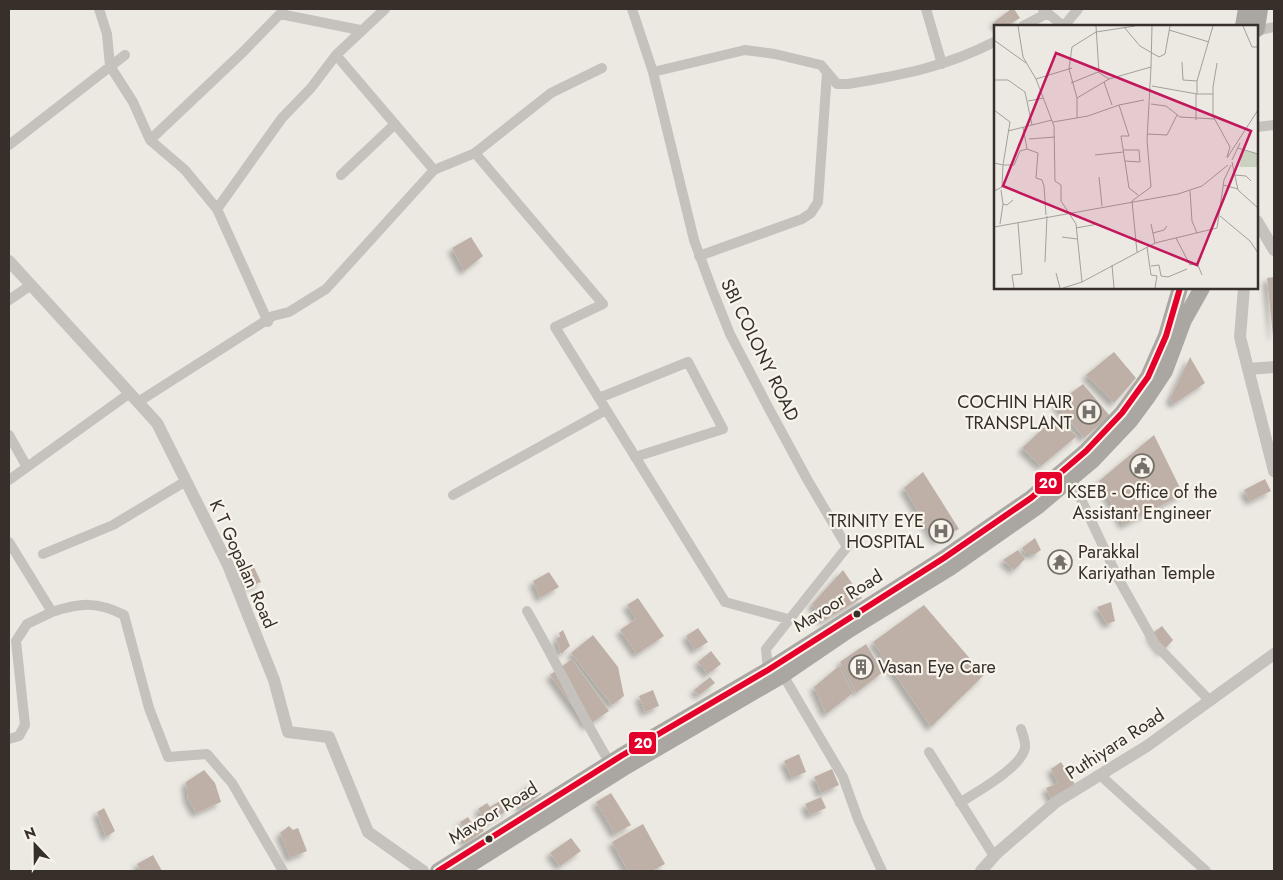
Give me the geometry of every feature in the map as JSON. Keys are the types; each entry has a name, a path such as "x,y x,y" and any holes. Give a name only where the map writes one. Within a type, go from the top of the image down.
{"main road":[{"path":"1243,25 1246,9"},
{"path":"1258,25 1260,9"},
{"name":"Mavoor Road","path":"438,871 610,763 776,672 1005,517 1086,451 1122,413 1148,377 1166,336 1180,289"},
{"name":"Mavoor Road","path":"460,871 776,672 984,545 1072,480 1130,421 1158,384 1184,320 1201,289"}],"street":[{"path":"99,9 107,34 110,66 133,102 150,140 185,170 217,209 268,322"},
{"path":"217,209 282,118 311,88 336,55 360,30 385,9"},
{"name":"SBI COLONY ROAD","path":"632,9 653,72 676,160 682,196 699,256 730,334 807,479 847,547 766,649 776,672"},
{"path":"926,9 942,64"},
{"path":"1065,25 1078,9"},
{"path":"1024,25 1045,11 1063,25"},
{"path":"150,140 243,52 280,14 287,12 360,30"},
{"path":"1258,30 1274,27"},
{"path":"653,72 744,50 776,54 821,65 836,84 848,84 918,72 972,53 994,42"},
{"path":"9,145 125,54"},
{"path":"336,55 434,170"},
{"path":"9,480 134,398 268,322 273,316 289,312 326,289 434,170 475,153 551,93 602,68"},
{"path":"699,256 802,219 812,213 818,202 827,73"},
{"path":"341,175 395,124"},
{"path":"1258,127 1274,125"},
{"path":"475,153 603,304 555,327 725,602 788,619"},
{"path":"1258,223 1274,250"},
{"name":"K T Gopalan Road","path":"9,261 157,423 228,565 274,680 288,732 329,737 368,832 423,871"},
{"path":"9,300 31,285"},
{"path":"1244,289 1240,337 1274,471"},
{"path":"598,398 688,362 723,429 635,458"},
{"path":"1248,369 1274,367"},
{"path":"453,495 606,410"},
{"path":"9,435 27,467"},
{"path":"1072,480 1118,578 1155,644 1210,701"},
{"path":"43,554 113,525 186,481"},
{"path":"9,542 52,612"},
{"path":"9,740 19,736 25,725 16,642 27,624 52,612 76,604 106,606 124,615 149,708 168,757 207,754 232,783 283,871"},
{"path":"527,611 574,697 579,713 610,763"},
{"name":"Puthiyara Road","path":"981,871 994,856 1056,802 1147,746 1274,654"},
{"path":"776,672 842,777 858,819 882,871"},
{"path":"960,803 1003,775 1018,760 1025,751 1026,743 1021,729"},
{"path":"929,752 994,856"},
{"path":"1100,775 1206,871"}],"building":[{"path":"1011,9 1014,9 1020,18 1009,25 996,25 994,22"},
{"path":"471,237 483,256 464,271 452,248"},
{"path":"1274,277 1274,336 1273,336 1267,278"},
{"path":"1114,352 1136,378 1114,403 1086,375"},
{"path":"1190,357 1205,383 1174,404 1170,399"},
{"path":"1083,384 1110,416 1084,438 1056,404"},
{"path":"1054,418 1077,436 1041,466 1022,448"},
{"path":"1154,435 1183,494 1124,525 1099,481"},
{"path":"923,472 959,529 936,541 904,488"},
{"path":"1265,479 1271,491 1250,501 1244,490"},
{"path":"1035,538 1041,550 1035,554 1026,554 1022,548"},
{"path":"1018,550 1025,559 1014,570 1003,560"},
{"path":"254,567 261,582 248,587 241,577"},
{"path":"843,570 862,598 823,621 812,604"},
{"path":"549,572 559,587 540,598 533,581"},
{"path":"638,598 664,636 637,654 620,630 636,619 627,605"},
{"path":"1111,602 1115,621 1107,624 1097,607"},
{"path":"924,605 984,675 931,727 873,642"},
{"path":"1162,626 1173,640 1162,652 1150,635"},
{"path":"698,628 708,642 695,650 686,636"},
{"path":"563,630 570,646 561,654 556,638 560,637 559,633"},
{"path":"593,635 618,667 624,696 612,705 571,653"},
{"name":"Vasan Eye Care","path":"866,644 883,672 856,693 840,662"},
{"path":"711,651 721,664 708,674 698,662"},
{"path":"572,659 609,711 587,726 550,675"},
{"path":"839,666 853,693 826,714 814,687"},
{"path":"710,677 715,683 699,695 694,690"},
{"path":"653,690 659,706 645,712 639,696"},
{"path":"799,754 806,772 792,778 784,761"},
{"path":"1061,762 1076,786 1052,801 1046,788 1058,783 1051,769"},
{"path":"832,769 839,785 821,793 814,777"},
{"path":"204,770 215,783 221,802 196,813 188,799 186,782"},
{"path":"533,782 541,794 522,808 514,796"},
{"path":"611,793 631,825 615,834 596,802"},
{"path":"821,797 826,808 810,815 805,804"},
{"path":"503,799 509,809 488,823 478,809 487,803 490,807"},
{"path":"104,808 115,831 106,837 97,812"},
{"path":"468,817 471,822 476,819 484,831 466,843 458,830 463,827 460,822"},
{"path":"643,824 665,864 652,871 628,871 612,842"},
{"path":"289,826 293,830 298,828 307,851 290,858 280,833"},
{"path":"571,838 581,851 560,866 550,853"},
{"path":"153,855 162,871 141,871 137,864"}],"transit line":[{"name":"20","path":"438,871 621,756 768,670 944,558 1031,498 1086,451 1122,413 1148,377 1166,336 1180,289"}],"place":[{"name":"COCHIN HAIR TRANSPLANT","path":"1089,412"},
{"name":"KSEB - Office of the Assistant Engineer","path":"1142,466"},
{"name":"TRINITY EYE HOSPITAL","path":"941,531"},
{"name":"Parakkal Kariyathan Temple","path":"1060,562"},
{"name":"Vasan Eye Care","path":"861,667"}]}
